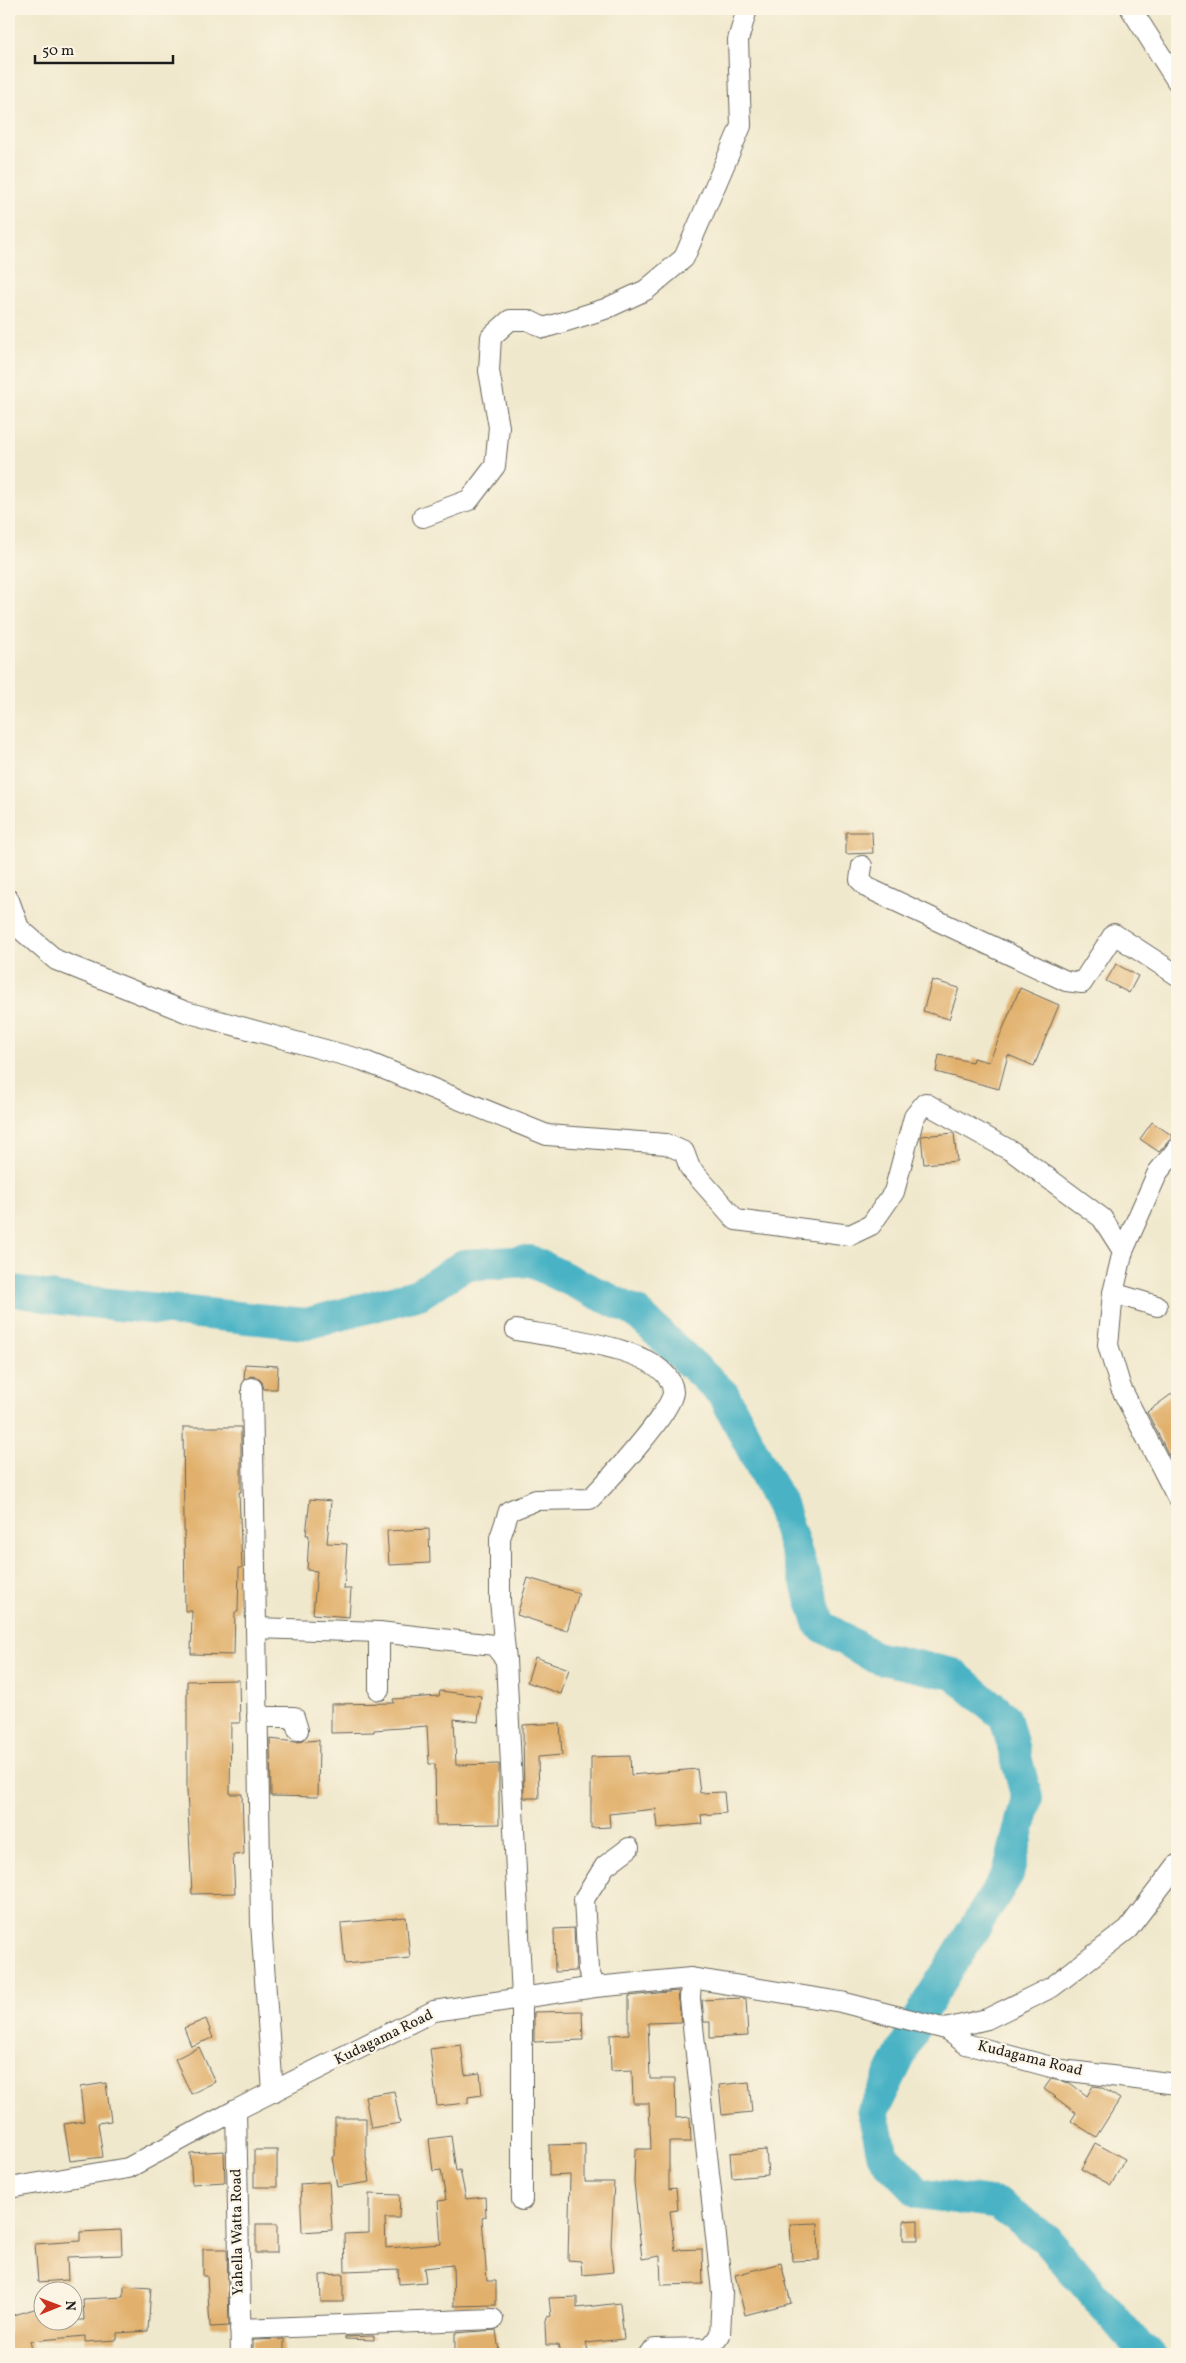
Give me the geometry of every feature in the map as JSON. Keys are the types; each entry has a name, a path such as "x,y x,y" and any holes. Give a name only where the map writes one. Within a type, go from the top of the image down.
{"street":[{"path":"423,517 469,500 495,466 499,427 489,371 491,337 510,320 528,320 544,328 605,309 646,290 684,258 741,126 738,40 747,9"},
{"path":"1131,9 1177,81"},
{"path":"862,866 860,880 868,888 1066,981 1082,983 1114,934 1177,975"},
{"path":"9,900 19,928 56,960 186,1012 362,1060 548,1134 666,1144 684,1152 690,1168 736,1220 850,1234 871,1225 894,1192 914,1118 925,1103 1013,1152 1102,1218 1123,1251"},
{"path":"1177,1149 1158,1172 1123,1251 1113,1293 1108,1345 1119,1379 1177,1497"},
{"path":"1113,1293 1157,1306"},
{"path":"516,1330 629,1351 654,1363 669,1378 673,1392 665,1413 590,1499 536,1500 509,1511 500,1538 500,1601 506,1660 522,1998 522,2200"},
{"path":"252,1388 261,1924 273,2092"},
{"path":"256,1628 379,1632 494,1645 506,1660"},
{"path":"379,1632 379,1690"},
{"path":"257,1717 294,1717 298,1730"},
{"path":"595,1987 588,1969 584,1899 605,1866 629,1848"},
{"path":"946,2029 988,2019 1052,1987 1128,1929 1177,1865"},
{"path":"649,2354 655,2349 710,2348 720,2335 722,2292 690,1999 691,1978"},
{"name":"Kudagama Road","path":"9,2188 128,2168 236,2110 434,2011 595,1987 691,1978 841,2002 946,2029 966,2044 1062,2070 1177,2084"},
{"name":"Yahella Watta Road","path":"236,2110 241,2354"},
{"path":"240,2330 493,2319"}],"building":[{"path":"846,832 872,832 873,853 846,854"},
{"path":"1116,964 1138,976 1129,993 1106,981"},
{"path":"932,980 959,988 949,1019 923,1011"},
{"path":"1020,988 1059,1005 1034,1066 1008,1055 999,1089 936,1072 939,1055 972,1062 973,1058 989,1062"},
{"path":"1152,1122 1173,1136 1159,1152 1140,1139"},
{"path":"954,1133 957,1161 924,1164 921,1136"},
{"path":"245,1364 278,1366 277,1389 264,1389 262,1382 257,1377 251,1376 244,1380"},
{"path":"1177,1390 1177,1471 1147,1412"},
{"path":"183,1427 241,1427 241,1492 239,1492 242,1568 239,1568 238,1612 235,1612 234,1655 191,1654 192,1611 185,1611"},
{"path":"310,1499 331,1501 327,1543 347,1544 344,1589 351,1589 349,1617 313,1614 317,1571 307,1570 309,1535 306,1535"},
{"path":"429,1529 430,1563 389,1565 387,1531"},
{"path":"528,1578 579,1593 567,1631 517,1615"},
{"path":"535,1657 569,1669 561,1694 527,1682"},
{"path":"239,1680 240,1723 231,1723 230,1794 242,1794 244,1854 233,1855 235,1893 192,1894 187,1790 187,1681"},
{"path":"440,1691 481,1696 478,1722 454,1719 456,1765 499,1764 499,1824 436,1825 435,1764 429,1764 427,1726 374,1730 374,1732 331,1733 331,1704 394,1703 393,1699 439,1696"},
{"path":"560,1723 562,1755 538,1757 539,1798 524,1798 523,1725"},
{"path":"270,1739 296,1742 319,1740 318,1797 271,1796"},
{"path":"630,1756 631,1775 697,1769 700,1793 724,1792 726,1813 701,1815 702,1824 658,1828 656,1809 609,1814 610,1827 591,1828 591,1757"},
{"path":"406,1917 410,1958 345,1964 341,1923"},
{"path":"574,1928 576,1971 555,1972 554,1929"},
{"path":"678,1991 681,2022 648,2023 650,2079 675,2079 676,2118 690,2117 691,2142 669,2142 669,2189 676,2188 678,2210 670,2211 675,2250 702,2249 703,2284 661,2285 660,2256 642,2259 634,2182 635,2149 651,2149 649,2103 633,2103 632,2070 611,2071 610,2035 629,2034 629,1996"},
{"path":"746,1999 748,2036 710,2038 710,2022 704,2022 702,2000"},
{"path":"582,2011 583,2040 534,2042 534,2012"},
{"path":"206,2019 213,2038 191,2046 184,2028"},
{"path":"461,2045 465,2075 480,2073 482,2095 468,2097 468,2103 437,2106 430,2049"},
{"path":"199,2047 215,2082 191,2094 175,2059"},
{"path":"1051,2079 1070,2083 1087,2096 1093,2086 1101,2087 1120,2099 1096,2137 1071,2121 1076,2113 1044,2089"},
{"path":"749,2082 752,2112 722,2115 719,2085"},
{"path":"106,2083 111,2121 98,2123 103,2157 70,2161 64,2124 84,2121 80,2087"},
{"path":"394,2091 400,2123 371,2128 365,2096"},
{"path":"335,2118 366,2118 366,2156 370,2182 337,2187 332,2157 335,2156"},
{"path":"451,2136 456,2171 460,2170 466,2199 485,2197 486,2217 482,2218 487,2281 496,2281 496,2305 454,2306 453,2265 424,2268 426,2282 399,2284 398,2269 345,2271 344,2234 369,2233 369,2194 400,2195 399,2218 385,2218 386,2248 441,2244 438,2201 446,2200 441,2170 433,2171 429,2139"},
{"path":"1095,2143 1125,2159 1111,2185 1081,2169"},
{"path":"585,2144 585,2182 614,2182 611,2244 614,2272 582,2275 581,2261 568,2260 570,2175 549,2176 549,2145"},
{"path":"254,2150 277,2150 277,2187 254,2187"},
{"path":"766,2150 768,2175 732,2178 730,2153"},
{"path":"224,2151 225,2182 192,2184 190,2153"},
{"path":"329,2182 332,2230 302,2232 300,2184"},
{"path":"918,2220 918,2240 903,2240 903,2221"},
{"path":"818,2223 819,2260 792,2261 790,2224"},
{"path":"256,2224 277,2224 277,2253 256,2253"},
{"path":"121,2230 122,2255 67,2257 68,2280 38,2280 35,2244 80,2241 80,2232"},
{"path":"203,2249 227,2249 229,2326 210,2327 207,2276 203,2276"},
{"path":"781,2263 791,2303 745,2315 735,2275"},
{"path":"343,2274 343,2302 321,2302 320,2275"},
{"path":"124,2286 151,2288 148,2331 117,2333 117,2340 85,2342 85,2336 30,2341 33,2354 9,2354 9,2316 32,2310 32,2330 82,2330 82,2320 84,2320 83,2299 124,2297"},
{"path":"577,2297 577,2308 620,2303 624,2339 586,2343 589,2354 560,2354 558,2345 546,2345 545,2325 547,2317 551,2316 549,2298"},
{"path":"496,2330 499,2352 485,2354 455,2352 455,2333"},
{"path":"374,2336 374,2340 345,2339 345,2337"},
{"path":"284,2339 284,2354 253,2354 253,2340"}],"waterway":[{"path":"9,1290 61,1299 306,1324 419,1294 464,1265 530,1261 636,1312 724,1395 781,1505 820,1625 874,1657 953,1674 1005,1717 1027,1798 1008,1874 923,2010 873,2111 883,2156 919,2193 998,2204 1046,2239 1140,2348 1151,2354"}]}
